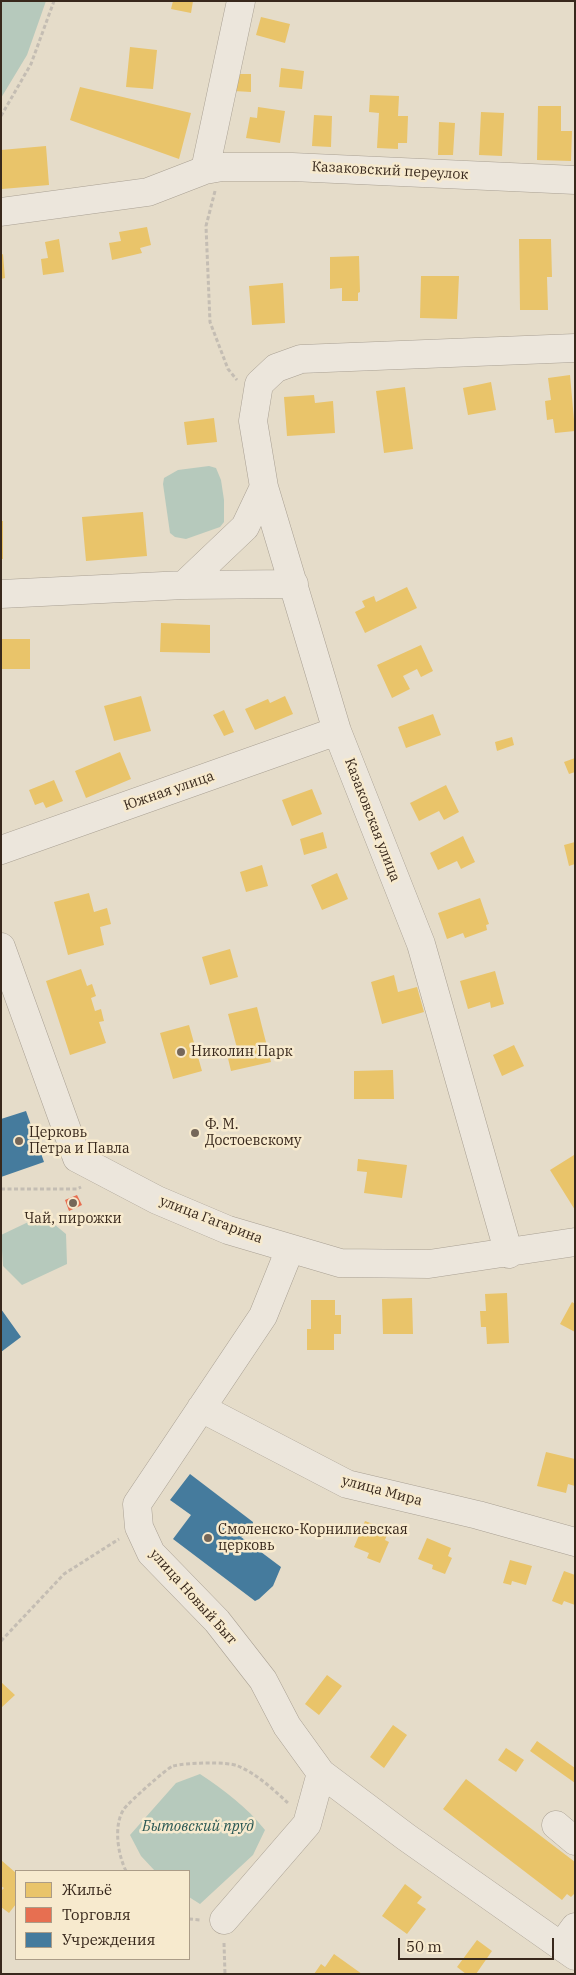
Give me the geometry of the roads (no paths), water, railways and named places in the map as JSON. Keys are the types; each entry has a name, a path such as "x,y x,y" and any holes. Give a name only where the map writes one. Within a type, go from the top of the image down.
{"street":[{"path":"1,212 148,192 213,169 241,1"},
{"name":"Казаковский переулок","path":"213,169 292,167 575,180"},
{"name":"Казаковская улица","path":"510,1254 421,944 337,731 264,487 253,421 259,384 276,368 301,359 575,348"},
{"path":"184,586 245,527 264,487"},
{"path":"1,594 184,586 294,584"},
{"name":"Южная улица","path":"1,850 337,731"},
{"name":"улица Гагарина","path":"1,947 76,1158 157,1200 219,1226 290,1250 340,1263 429,1264 510,1254 575,1242"},
{"name":"улица Новый Быт","path":"290,1250 263,1316 137,1504 138,1527 151,1553 217,1621 264,1680 287,1726 321,1773 406,1837 570,1943"},
{"name":"улица Мира","path":"201,1408 347,1484 478,1515 575,1542"},
{"path":"224,1920 307,1824 321,1773"}],"water":[{"path":"1,1 46,1 27,55 1,98"},
{"path":"209,466 216,468 221,480 224,500 224,522 220,527 186,539 175,537 170,533 163,484 164,478 178,470"},
{"path":"43,1215 66,1234 67,1264 22,1285 3,1266 1,1235"},
{"name":"Бытовский пруд","path":"200,1774 235,1799 265,1830 253,1855 200,1904 190,1898 190,1870 154,1870 141,1856 130,1835 176,1783"}],"place":[{"name":"Николин Парк","path":"181,1052"},
{"name":"Ф. М. Достоевскому","path":"195,1133"},
{"name":"Церковь Петра и Павла","path":"19,1141"},
{"name":"Чай, пирожки","path":"73,1203"},
{"name":"Смоленско-Корнилиевская церковь","path":"208,1538"}]}
